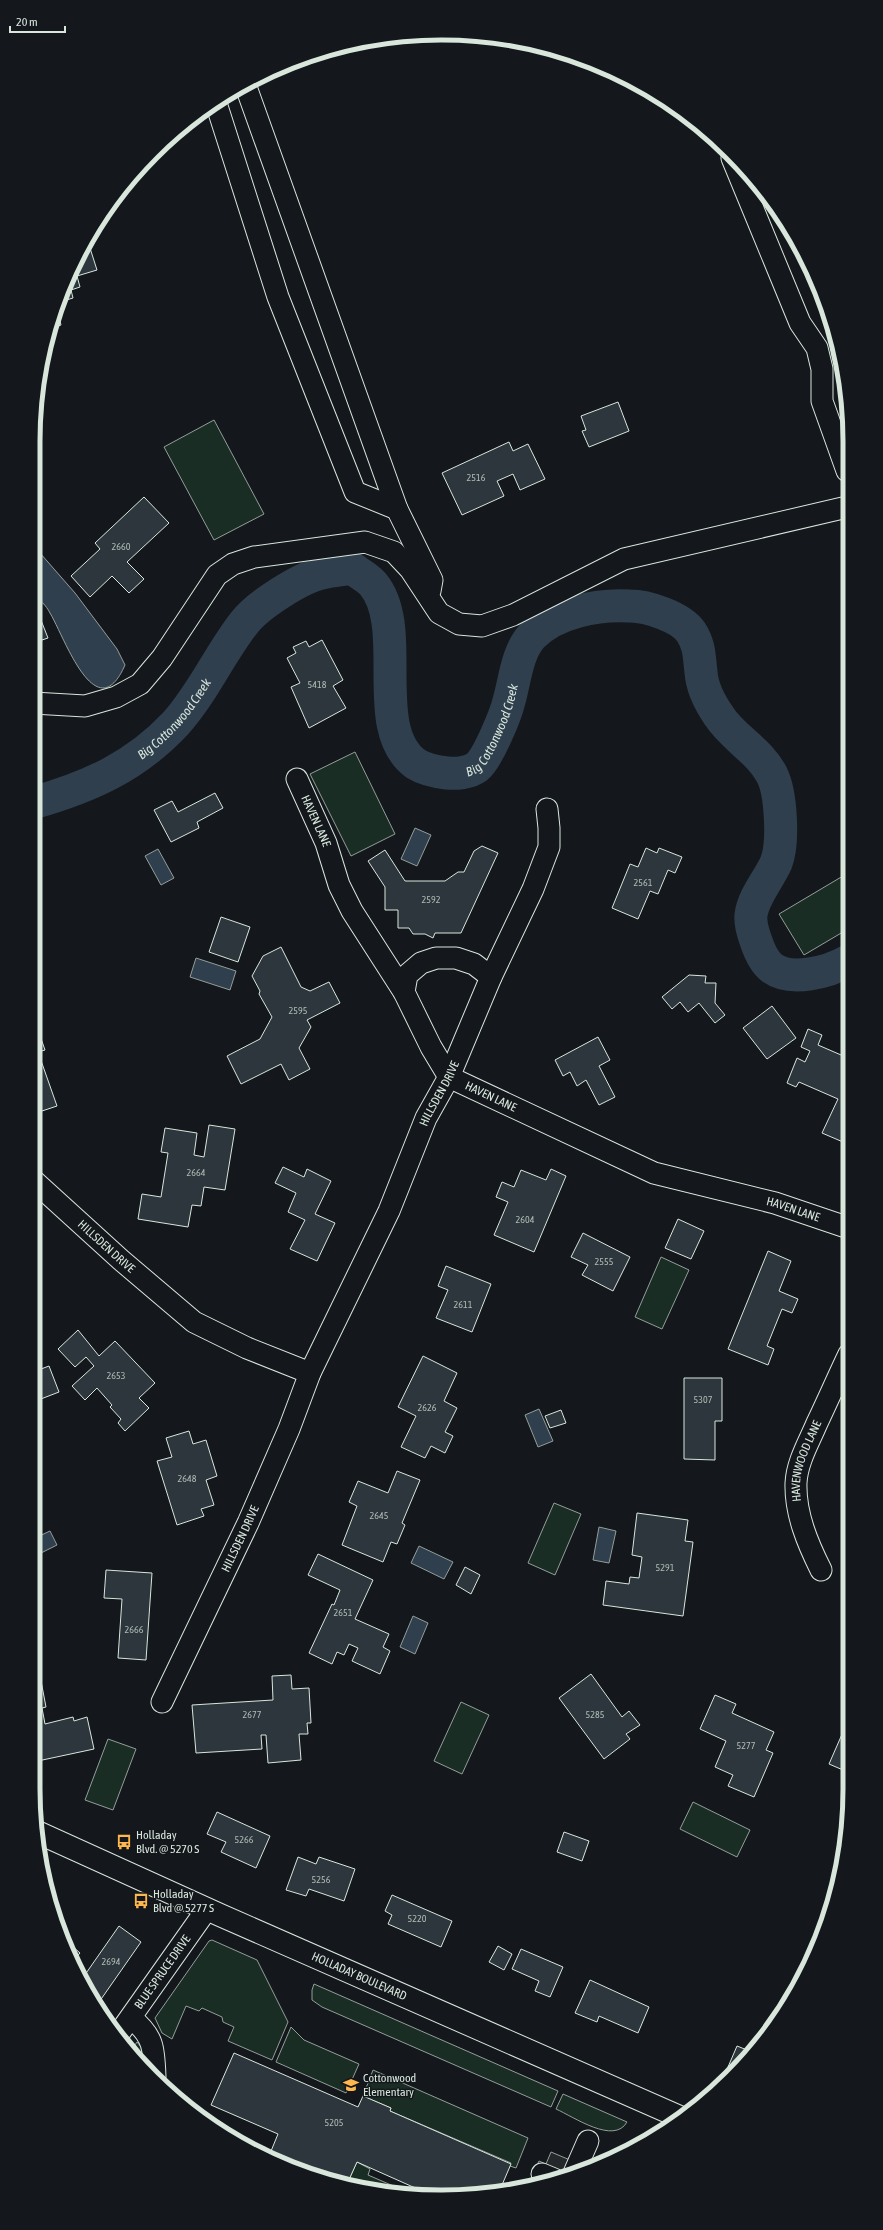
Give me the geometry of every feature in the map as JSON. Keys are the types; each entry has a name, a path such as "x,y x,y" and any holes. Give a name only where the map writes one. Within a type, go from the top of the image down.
{"main road":[{"name":"HOLLADAY BOULEVARD","path":"42,1834 207,1909 675,2115"}],"street":[{"path":"247,90 397,509 432,580 428,595"},
{"path":"218,108 278,296 355,492 397,509"},
{"path":"737,171 800,323 817,348 822,369 822,401 843,460"},
{"path":"40,703 85,706 116,697 140,684 162,658 217,576 233,564 254,557 365,542 394,552 428,595 439,613 459,624 482,626 513,615 624,558 843,508"},
{"name":"HAVEN LANE","path":"297,779 326,843 339,885 352,911 404,992 431,1047 449,1077 654,1173 775,1203 843,1226"},
{"name":"HILLSDEN DRIVE","path":"162,1702 248,1523 289,1429 310,1373 389,1211 426,1118 449,1077 491,977 533,889 549,847 547,810"},
{"path":"404,992 407,975 421,963 436,958 456,958 474,964 491,977"},
{"name":"HILLSDEN DRIVE","path":"40,1186 121,1260 194,1322 247,1348 310,1373"},
{"name":"HAVENWOOD LANE","path":"822,1570 808,1545 799,1514 796,1483 802,1457 843,1367"},
{"name":"BLUE SPRUCE DRIVE","path":"121,2031 207,1909"},
{"path":"131,2018 144,2028 154,2048 155,2069"},
{"path":"577,2167 588,2141"}],"green space":[{"path":"214,420 264,514 214,540 164,447"},
{"path":"355,752 395,834 351,856 310,774"},
{"path":"843,876 843,932 804,955 779,914"},
{"path":"661,1257 689,1270 662,1329 635,1317"},
{"path":"554,1503 581,1514 555,1575 528,1563"},
{"path":"461,1702 489,1715 462,1774 434,1761"},
{"path":"108,1739 136,1749 113,1810 85,1800"},
{"path":"693,1802 750,1830 737,1857 680,1829"},
{"path":"212,1940 257,1960 288,2022 272,2060 228,2041 234,2027 223,2022 222,2017 202,2008 199,2011 186,2006 172,2039 162,2033 155,2018 209,1941"},
{"path":"314,1984 558,2091 551,2107 322,2007 312,2000 312,1990"},
{"path":"291,2027 304,2040 359,2064 346,2093 276,2062"},
{"path":"137,2042 141,2047 142,2055 140,2053 134,2046"},
{"path":"373,2070 528,2138 516,2168 510,2166 511,2163 390,2111 391,2108 363,2096"},
{"path":"563,2094 627,2122 621,2128 613,2131 604,2130 583,2123 556,2109"},
{"path":"357,2162 370,2169 368,2175 397,2188 389,2187 349,2179"}],"shaded area":[{"path":"551,2152 581,2165 571,2169 530,2179 539,2161 546,2164"}],"water":[{"path":"40,553 75,593 117,649 125,665 114,683 103,688 92,684 72,657 43,603 40,601"},
{"path":"415,828 431,835 417,866 401,859"},
{"path":"158,849 174,878 161,885 145,856"},
{"path":"196,958 236,971 230,990 190,977"},
{"path":"539,1409 553,1441 538,1447 525,1415"},
{"path":"599,1527 616,1531 609,1563 593,1560"},
{"path":"50,1531 57,1545 40,1554 40,1536"},
{"path":"419,1546 453,1562 444,1579 411,1563"},
{"path":"413,1616 428,1623 415,1654 400,1647"}],"building":[{"path":"90,248 97,270 77,276 80,287 71,290 73,298 66,300 81,264"},
{"path":"59,318 61,325 57,326"},
{"path":"618,402 629,431 589,447 582,431 586,430 581,416"},
{"path":"509,442 513,451 528,444 545,479 520,490 513,474 497,481 504,496 462,515 442,473"},
{"path":"144,497 169,523 127,562 144,579 129,593 112,576 90,597 71,576 100,549 95,543"},
{"path":"40,618 48,638 40,641"},
{"path":"322,640 343,680 333,686 346,708 309,728 291,687 300,683 287,658 296,653 293,647 306,641 309,647"},
{"path":"215,793 223,808 197,822 199,828 171,842 154,810 172,801 178,812"},
{"path":"482,846 498,853 461,933 435,933 433,938 425,934 413,934 409,928 398,928 398,910 385,910 385,887 368,861 385,850 405,881 445,881 458,872 464,872 474,851"},
{"path":"646,848 657,853 659,848 682,857 675,873 668,870 658,894 650,891 638,919 612,908 630,864 638,867"},
{"path":"221,917 250,927 238,962 209,952"},
{"path":"281,947 301,987 310,991 329,982 340,1003 307,1020 311,1027 299,1048 310,1069 289,1080 281,1064 241,1084 227,1056 260,1039 272,1017 259,994 260,991 252,976 263,956"},
{"path":"689,975 706,976 705,983 716,983 715,1003 725,1015 715,1023 699,1003 688,1012 680,1002 672,1009 662,997"},
{"path":"772,1006 796,1038 767,1059 743,1028"},
{"path":"808,1029 822,1035 818,1045 843,1056 843,1142 822,1133 838,1099 799,1082 796,1087 787,1083 797,1058 805,1062 810,1051 801,1047"},
{"path":"40,1036 45,1050 40,1051"},
{"path":"598,1037 610,1060 599,1066 615,1097 599,1105 586,1080 577,1086 570,1072 563,1076 555,1060"},
{"path":"40,1058 57,1106 40,1112"},
{"path":"209,1125 235,1129 225,1190 204,1187 201,1206 192,1205 188,1227 138,1219 142,1194 161,1197 168,1153 161,1152 165,1128 197,1133 194,1155 204,1157"},
{"path":"283,1167 304,1177 307,1169 331,1181 315,1214 335,1223 317,1261 290,1249 305,1220 288,1212 296,1193 275,1183"},
{"path":"551,1169 566,1176 534,1252 494,1235 508,1202 496,1197 502,1182 514,1187 521,1170 546,1180"},
{"path":"678,1219 704,1231 691,1259 665,1248"},
{"path":"583,1233 630,1257 613,1291 582,1275 588,1265 571,1257"},
{"path":"768,1251 791,1261 779,1291 798,1299 792,1313 782,1309 767,1346 774,1349 768,1365 728,1349"},
{"path":"446,1266 491,1284 472,1332 436,1318 448,1290 438,1286"},
{"path":"78,1330 99,1356 115,1341 155,1383 139,1398 149,1408 125,1431 118,1423 121,1419 110,1407 112,1405 97,1388 85,1400 72,1386 94,1366 86,1357 75,1367 58,1349"},
{"path":"423,1356 457,1373 444,1401 457,1408 445,1432 453,1436 445,1453 431,1446 425,1458 401,1447 416,1416 398,1407"},
{"path":"49,1366 59,1392 40,1399 40,1369"},
{"path":"684,1378 722,1378 722,1421 715,1421 715,1460 684,1459"},
{"path":"561,1410 566,1423 550,1428 545,1416"},
{"path":"189,1431 193,1444 206,1440 217,1476 206,1480 214,1505 201,1509 204,1516 177,1525 157,1461 172,1457 166,1438"},
{"path":"397,1471 420,1480 402,1523 405,1525 397,1544 391,1542 383,1562 342,1545 357,1506 349,1502 358,1481 388,1493"},
{"path":"637,1513 688,1520 685,1541 693,1542 683,1616 603,1605 606,1581 629,1584 630,1577 639,1578 642,1557 632,1555"},
{"path":"318,1554 373,1580 355,1619 389,1634 383,1647 390,1651 380,1674 352,1661 358,1648 349,1644 344,1655 337,1652 332,1664 309,1653 332,1604 334,1605 340,1590 308,1575"},
{"path":"465,1567 480,1575 471,1594 456,1585"},
{"path":"106,1570 152,1573 146,1660 118,1658 122,1599 104,1598"},
{"path":"591,1674 622,1717 629,1711 640,1725 626,1734 630,1739 604,1759 559,1698"},
{"path":"291,1675 292,1689 309,1688 311,1723 307,1723 308,1734 299,1734 301,1760 268,1763 266,1735 261,1735 262,1749 196,1753 192,1705 273,1700 272,1676"},
{"path":"40,1681 46,1707 42,1708 45,1724 73,1717 74,1721 87,1717 94,1749 40,1761"},
{"path":"715,1695 736,1704 732,1713 774,1732 766,1750 773,1753 754,1797 728,1786 733,1775 715,1767 726,1741 700,1729"},
{"path":"843,1732 843,1770 829,1764"},
{"path":"217,1812 270,1836 256,1868 221,1852 226,1842 207,1834"},
{"path":"564,1832 589,1841 582,1861 557,1852"},
{"path":"298,1857 316,1864 319,1857 355,1869 344,1901 309,1889 306,1896 286,1890"},
{"path":"392,1895 452,1921 441,1947 388,1924 392,1915 385,1911"},
{"path":"119,1926 141,1942 101,2000 86,1974"},
{"path":"498,1946 512,1954 504,1970 489,1962"},
{"path":"73,1947 80,1953 77,1956"},
{"path":"521,1949 563,1967 550,1997 535,1991 539,1981 512,1969"},
{"path":"590,1980 649,2007 638,2033 599,2016 597,2022 575,2013"},
{"path":"737,2046 746,2050 729,2068 728,2067"},
{"path":"234,2053 358,2107 363,2096 391,2108 390,2111 511,2164 502,2186 494,2187 442,2190 418,2189 357,2162 349,2179 312,2169 271,2152 278,2134 211,2105"}],"waterway":[{"name":"Big Cottonwood Creek","path":"40,801 73,790 110,774 144,752 176,723 186,711 203,687 235,635 250,616 291,586 302,580 322,573 352,568 373,584 383,603 388,626 391,703 394,727 402,748 416,764 431,770 447,773 470,771 477,767 486,755 504,716 523,650 532,636 553,621 578,611 604,606 645,608 672,617 691,632 698,647 703,684 713,706 731,731 767,766 775,783 779,805 781,831 780,843 776,863 752,908 751,915 753,932 762,956 772,968 780,972 799,975 821,972 843,964"}],"place":[{"name":"Holladay Blvd. @ 5270 S","path":"124,1842"},
{"name":"Holladay Blvd @ 5277 S","path":"141,1901"},
{"name":"Cottonwood Elementary","path":"351,2085"}]}
